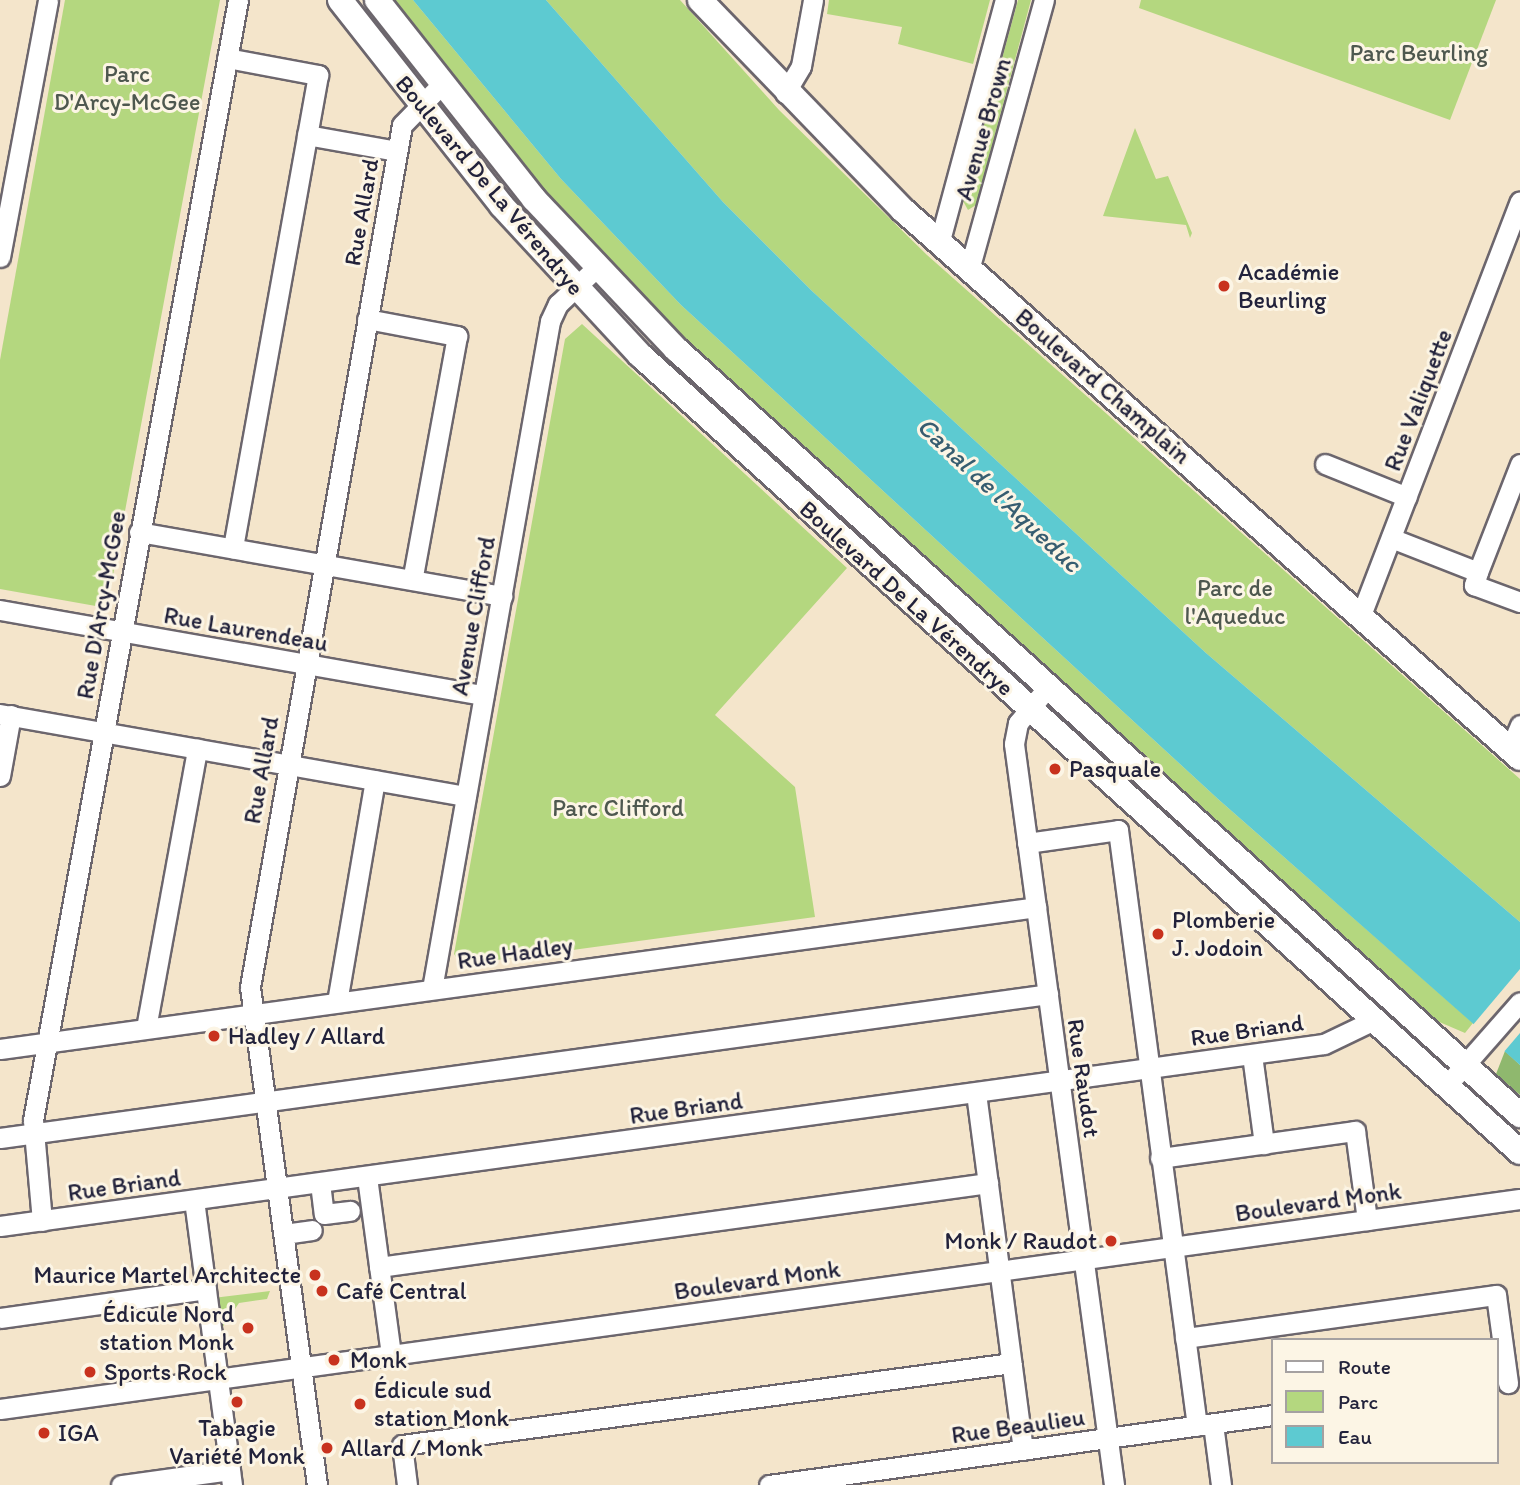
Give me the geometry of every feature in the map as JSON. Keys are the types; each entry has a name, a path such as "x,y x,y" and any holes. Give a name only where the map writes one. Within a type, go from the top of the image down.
{"main road":[{"name":"Boulevard De La Vérendrye","path":"340,0 420,103 575,288 670,384 1520,1152"},
{"name":"Boulevard De La Vérendrye","path":"377,0 596,268 676,349 1520,1115"},
{"name":"Boulevard Champlain","path":"700,0 785,93 939,244 1515,753"}],"street":[{"path":"0,257 48,0"},
{"name":"Rue D'Arcy-McGee","path":"42,1221 33,1133 121,631 238,0"},
{"path":"785,93 802,66 813,0"},
{"name":"Avenue Brown","path":"939,244 1005,0"},
{"name":"Avenue Brown","path":"969,270 1044,0"},
{"path":"228,58 318,75 233,548"},
{"name":"Rue Allard","path":"317,1485 254,1013 254,954 403,121 443,84"},
{"path":"307,135 397,151"},
{"name":"Rue Valiquette","path":"1361,615 1520,201"},
{"name":"Avenue Clifford","path":"432,989 550,321 575,288 596,268"},
{"path":"366,319 457,336 412,580"},
{"path":"1325,464 1407,497"},
{"path":"1520,464 1474,585 1520,602"},
{"path":"139,532 502,596"},
{"path":"1391,538 1478,572"},
{"name":"Rue Laurendeau","path":"0,610 484,695"},
{"name":"Rue Raudot","path":"1048,687 1018,723 1014,744 1114,1485"},
{"path":"0,776 5,715 466,796"},
{"path":"1515,753 1520,724"},
{"path":"146,1028 197,749"},
{"path":"337,1002 375,780"},
{"path":"1027,843 1118,830 1185,1338 1222,1485"},
{"name":"Rue Hadley","path":"0,1049 1036,907"},
{"path":"0,1138 1048,994"},
{"path":"1445,1087 1520,1002"},
{"name":"Rue Briand","path":"0,1226 1252,1055 1338,1042 1372,1021"},
{"path":"1252,1055 1264,1144"},
{"path":"976,1093 1023,1450"},
{"path":"1160,1158 1355,1131 1367,1220"},
{"path":"367,1177 391,1355"},
{"path":"320,1182 324,1214 350,1216 346,1180"},
{"path":"379,1267 988,1182"},
{"name":"Boulevard Monk","path":"0,1409 1520,1199"},
{"path":"121,1485 231,1478 194,1200"},
{"path":"284,1234 313,1230"},
{"path":"0,1318 206,1289"},
{"path":"1185,1338 1496,1295 1508,1383"},
{"path":"407,1485 401,1446 1012,1363"},
{"name":"Rue Beaulieu","path":"769,1485 1272,1415"}],"green space":[{"name":"Parc D'Arcy-McGee","path":"65,0 220,0 107,608 0,589 0,360"},
{"path":"395,0 413,0 561,179 681,305 1218,799 1473,1023 1465,1033 1437,1021 671,325 549,196"},
{"name":"Parc de l'Aqueduc","path":"546,0 680,0 779,110 927,255 1520,779 1520,922 1206,653 812,291 723,202"},
{"path":"829,0 990,0 973,64 898,44 902,27 827,14"},
{"path":"1018,0 1031,0 976,205 968,210 963,201"},
{"name":"Parc Beurling","path":"1141,0 1496,0 1450,120 1139,8"},
{"path":"1135,128 1156,179 1168,176 1192,233 1190,238 1186,225 1103,216"},
{"name":"Parc Clifford","path":"582,324 847,568 715,715 795,787 815,917 461,965 454,954 565,339"},
{"path":"1505,1051 1520,1065 1520,1095 1496,1074"},
{"path":"270,1291 267,1299 239,1303 222,1328 223,1354 213,1298"}],"water":[{"name":"Canal de l'Aqueduc","path":"413,0 546,0 723,202 812,291 1206,653 1520,922 1520,1065 1218,799 681,305 561,179"}],"pier":[{"path":"1520,969 1520,1033 1503,1053 1472,1026"}],"place":[{"name":"Académie Beurling","path":"1224,286"},
{"name":"Pasquale","path":"1055,769"},
{"name":"Plomberie J. Jodoin","path":"1158,934"},
{"name":"Hadley / Allard","path":"214,1036"},
{"name":"Monk / Raudot","path":"1111,1241"},
{"name":"Maurice Martel Architecte","path":"315,1275"},
{"name":"Café Central","path":"322,1291"},
{"name":"Édicule Nord station Monk","path":"248,1328"},
{"name":"Monk","path":"334,1360"},
{"name":"Sports Rock","path":"90,1372"},
{"name":"Tabagie Variété Monk","path":"237,1402"},
{"name":"Édicule sud station Monk","path":"360,1404"},
{"name":"IGA","path":"44,1433"},
{"name":"Allard / Monk","path":"327,1448"}]}
